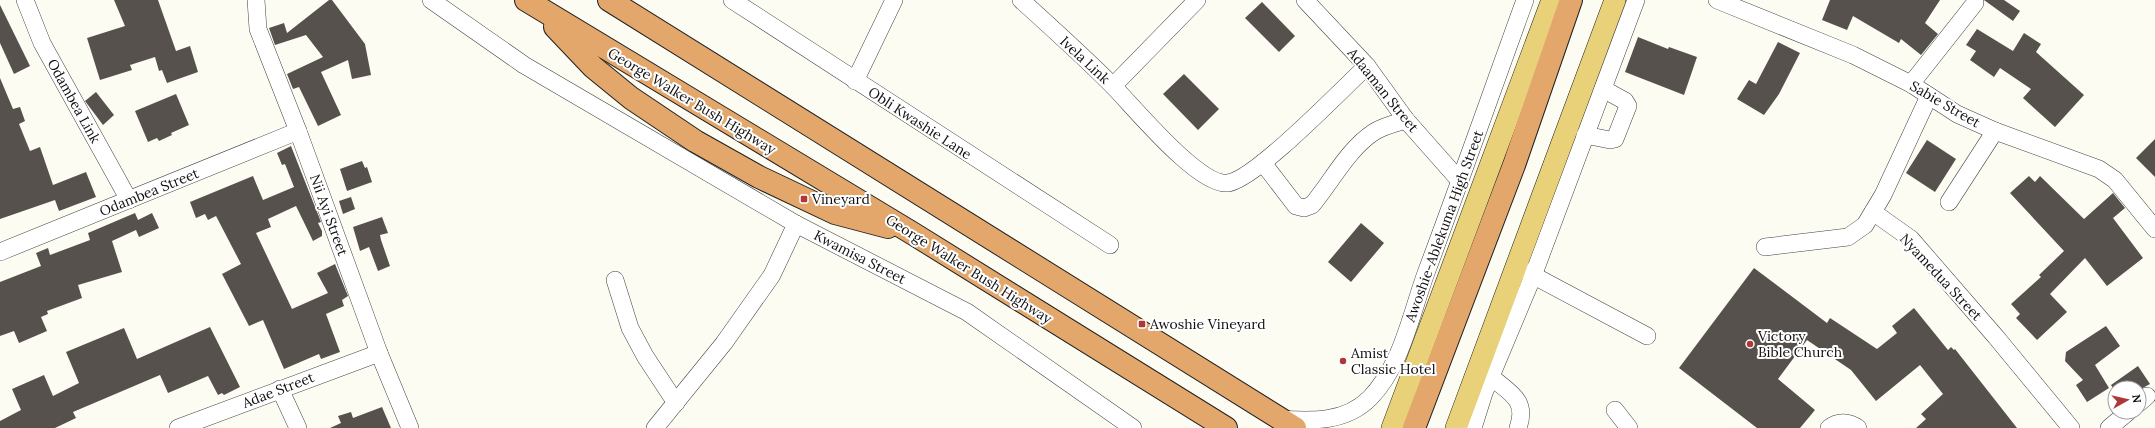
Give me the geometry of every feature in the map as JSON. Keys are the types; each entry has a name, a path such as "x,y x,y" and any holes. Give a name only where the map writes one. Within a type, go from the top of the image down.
{"highway":[{"path":"609,0 1287,423"},
{"path":"1414,428 1514,165 1571,0"},
{"path":"532,4 592,67 631,98 695,141 758,177 835,212 912,233"},
{"name":"George Walker Bush Highway","path":"532,4 912,233 1226,428"}],"main road":[{"name":"Awoshie-Ablekuma High Street","path":"1392,428 1552,0"},
{"path":"1456,428 1525,271 1615,0"}],"street":[{"name":"Odambea Link","path":"25,0 42,43 129,200"},
{"name":"Nii Ayi Street","path":"256,0 258,29 298,131 379,353 410,428"},
{"name":"Kwamisa Street","path":"431,0 524,65 796,224 967,312 1133,428"},
{"name":"Obli Kwashie Lane","path":"732,0 1110,245"},
{"path":"855,81 894,0"},
{"name":"Ivela Link","path":"1021,0 1113,86 1197,0"},
{"name":"Adaaman Street","path":"1305,0 1367,66 1406,120 1460,181"},
{"name":"Awoshie-Ablekuma High Street","path":"1287,423 1325,420 1349,413 1369,399 1385,381 1409,324 1525,0"},
{"path":"1473,428 1525,271 1586,135 1636,0"},
{"name":"Sabie Street","path":"1717,0 1853,55 1911,84 1957,114 1994,131 2099,169 2115,180 2155,229"},
{"path":"1911,84 1975,3"},
{"path":"1113,86 1137,114 1177,152 1210,179 1228,183 1248,174 1263,162 1367,66"},
{"path":"1586,135 1610,140 1615,138 1628,106 1626,101 1603,89"},
{"path":"1765,247 1848,237 1865,225 1883,195 1929,96"},
{"path":"1263,162 1296,206 1304,208 1312,205 1356,148 1367,138 1376,131 1406,120"},
{"name":"Odambea Street","path":"0,252 298,131"},
{"path":"1949,202 1994,131"},
{"name":"Nyamedua Street","path":"1873,212 1911,239 1996,337 2071,428"},
{"path":"657,427 724,343 772,275 796,224"},
{"path":"1525,271 1647,336"},
{"path":"615,280 630,328 645,356 676,402"},
{"name":"Adae Street","path":"178,428 379,353"},
{"path":"1491,377 1518,400 1522,417 1518,428"},
{"path":"280,390 298,428"},
{"path":"1615,410 1628,428"},
{"path":"2109,428 2118,420"},
{"path":"1829,428 1833,424 1844,422 1858,428"}],"building":[{"path":"114,0 158,0 176,51 190,46 198,72 167,83 162,70 159,71 155,57 130,65 132,70 100,80 87,38 125,26"},
{"path":"329,0 332,0 365,44 371,75 352,79 348,60 321,72 341,115 318,126 299,87 293,89 287,74 323,57 306,35 275,45 269,28 284,23 287,33"},
{"path":"1830,0 1940,0 1925,23 1938,34 1921,55 1901,39 1899,43 1853,16 1847,30 1822,20"},
{"path":"1984,0 2004,0 2020,11 2013,21"},
{"path":"1262,2 1295,36 1279,52 1245,18"},
{"path":"0,5 30,66 14,74 0,43"},
{"path":"1977,29 2013,51 2024,33 2041,44 2036,52 2084,95 2055,127 2023,98 2031,89 2000,68 1994,77 1970,60 1976,51 1966,45"},
{"path":"1638,37 1668,49 1669,47 1697,57 1684,95 1625,72"},
{"path":"1778,42 1800,53 1779,94 1764,115 1737,99 1749,80 1756,84"},
{"path":"1184,74 1219,109 1198,130 1163,94"},
{"path":"0,78 13,109 20,107 25,121 19,124 30,151 40,147 53,185 86,172 96,197 59,211 55,200 0,219"},
{"path":"96,92 114,115 103,125 85,101"},
{"path":"176,94 189,125 171,133 172,135 159,141 157,138 148,142 135,111"},
{"path":"2155,139 2155,177 2136,158"},
{"path":"1927,140 1956,159 1935,192 1906,173"},
{"path":"291,146 321,222 318,223 322,231 322,236 313,241 296,206 268,219 271,227 256,233 292,309 328,293 317,273 335,264 348,296 342,300 344,306 326,314 340,352 321,359 319,354 284,369 263,320 249,326 222,274 241,264 216,216 208,220 205,214 196,218 190,202 253,176 263,200 294,187 285,164 282,165 277,153"},
{"path":"362,161 365,168 367,167 372,182 347,191 340,169"},
{"path":"2029,176 2035,182 2040,176 2084,219 2113,193 2125,208 2113,218 2143,258 2107,286 2085,258 2050,294 2067,312 2037,340 2016,318 2020,314 2011,304 2041,277 2039,275 2064,251 2010,193"},
{"path":"351,197 355,209 343,214 339,201"},
{"path":"135,213 138,220 152,213 159,228 139,237 136,230 112,241 122,272 78,285 82,298 47,311 48,314 41,317 47,331 19,343 14,331 0,336 0,282 41,266 36,253 48,248 50,255 90,240 88,233"},
{"path":"382,217 388,233 380,235 390,266 378,271 369,247 360,251 353,227"},
{"path":"1361,223 1384,243 1351,282 1328,262"},
{"path":"1754,268 1827,323 1830,318 1877,349 1897,333 1892,326 1914,308 1948,350 1951,347 1954,350 1955,349 2017,428 1916,428 1926,419 1921,414 1943,394 1920,365 1876,401 1851,370 1807,340 1778,379 1815,410 1800,428 1757,428 1679,368"},
{"path":"2106,326 2120,346 2095,365 2107,385 2107,389 2087,402 2076,385 2083,380 2065,361 2066,352"},
{"path":"210,327 240,387 224,395 222,393 218,395 208,376 168,393 160,375 73,412 76,418 55,428 0,428 0,421 21,410 12,389 44,375 53,396 79,383 66,352 124,328 137,359"},
{"path":"2138,366 2150,384 2147,386 2147,380 2118,380"},
{"path":"382,407 391,428 330,428 341,423 338,416 351,412 353,418"}],"place":[{"name":"Vineyard","path":"804,199"},
{"name":"Awoshie Vineyard","path":"1142,324"},
{"name":"Victory Bible Church","path":"1750,344"},
{"name":"Amist Classic Hotel","path":"1343,361"}]}
